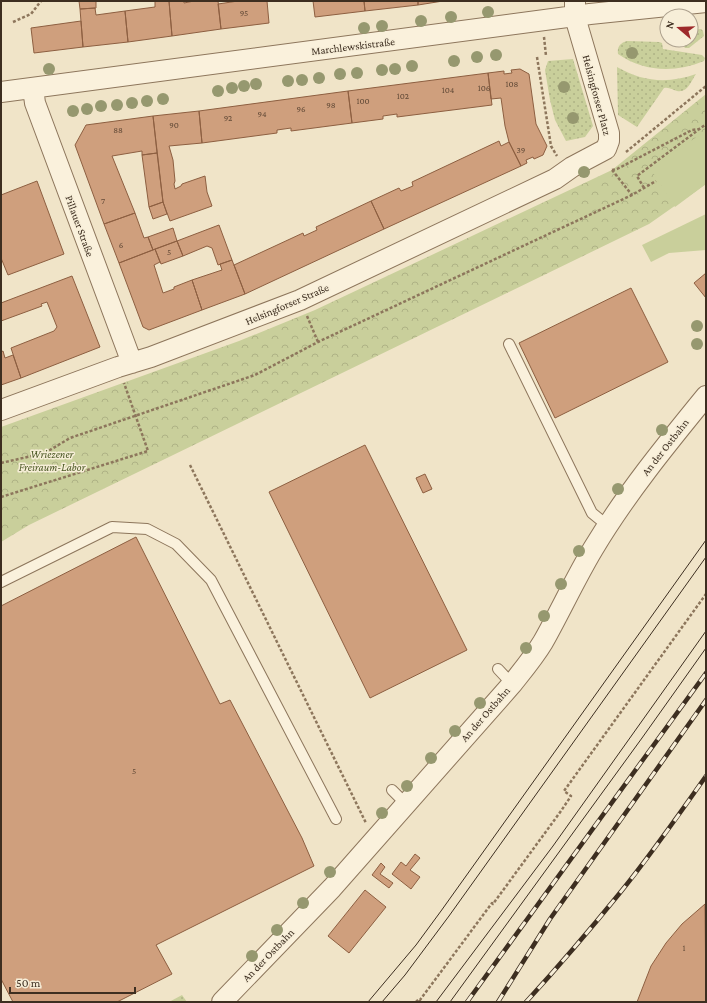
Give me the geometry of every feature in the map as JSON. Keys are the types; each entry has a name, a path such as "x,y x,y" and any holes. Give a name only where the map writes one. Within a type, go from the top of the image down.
{"street":[{"name":"Marchlewskistraße","path":"1,92 575,9 706,2"},
{"name":"Helsingforser Platz","path":"565,172 606,149 609,141 609,133 575,9"},
{"name":"Pillauer Straße","path":"33,88 35,103 125,365"},
{"name":"Helsingforser Straße","path":"1,410 125,365 151,358 300,300 555,179 565,172"},
{"name":"An der Ostbahn","path":"222,1002 314,907 512,684 543,642 576,579 608,526 653,460 706,396"}],"lane":[{"path":"509,344 592,513 608,526"},
{"path":"1,582 112,527 147,529 176,544 211,580 336,819"},
{"path":"498,669 512,684"},
{"path":"392,790 406,804"}],"path":[{"path":"13,22 31,14 41,1"},
{"path":"544,33 546,56"},
{"path":"537,57 551,146 565,172"},
{"path":"626,152 706,86"},
{"path":"644,188 637,176 706,124"},
{"path":"632,195 613,172 692,130 701,128"},
{"path":"1,463 45,453 70,438 255,375 318,342 632,195 656,181"},
{"path":"300,300 318,342"},
{"path":"1,497 148,451 136,416 125,365"},
{"path":"190,465 374,840"},
{"path":"416,1002 418,999 420,1000 492,903 493,904 567,802 571,796 564,791 706,594"}],"green space":[{"path":"699,29 703,31 704,36 699,40"},
{"path":"627,41 659,42 659,48 702,55 705,58 704,61 682,68 660,69 638,64 618,54 618,49 622,43"},
{"path":"573,59 593,126 585,137 566,141 555,120 545,70 548,61"},
{"path":"617,67 636,76 656,80 676,79 696,74 689,86 684,90 677,91 664,88 637,127 618,115"},
{"name":"Wriezener Freiraum-Labor","path":"706,94 706,184 649,224 29,525 1,542 1,427 239,341 315,310 612,170"},
{"path":"706,131 706,184 675,207 650,168"},
{"path":"706,214 706,250 669,253 651,262 642,245"},
{"path":"182,995 187,1002 169,1002"}],"building":[{"path":"79,1 96,1 96,8 80,9"},
{"path":"155,1 169,1 172,36 128,42 125,11 155,7"},
{"path":"169,1 184,1 184,3 194,1 218,1 221,29 172,36"},
{"path":"238,1 267,1 269,23 221,29 218,4"},
{"path":"313,1 364,1 365,11 315,17"},
{"path":"364,1 418,1 418,5 365,11"},
{"path":"418,1 443,1 418,5"},
{"path":"95,8 96,15 125,11 128,42 83,47 80,9"},
{"path":"81,21 83,47 34,53 31,28"},
{"path":"520,69 529,74 536,124 547,146 543,155 534,159 533,157 526,160 527,163 521,166 509,142 501,98 491,99 488,73 504,71 504,74 512,73 511,70"},
{"path":"488,73 492,105 397,117 397,114 383,116 383,119 352,123 348,91"},
{"path":"348,91 352,123 291,131 291,128 277,130 277,133 202,143 199,111"},
{"path":"199,111 202,143 169,146 173,160 174,184 175,189 182,184 205,176 207,192 212,206 170,221 163,202 153,116"},
{"path":"153,116 157,153 142,155 142,151 112,156 135,213 104,224 75,145 86,125"},
{"path":"499,141 501,146 509,142 521,166 384,229 371,201 399,188 401,191 413,186 412,182"},
{"path":"157,153 163,202 149,207 142,155"},
{"path":"37,181 64,254 8,275 1,258 1,195"},
{"path":"371,201 384,229 245,294 234,265 303,233 304,236 317,230 316,227"},
{"path":"163,202 167,214 153,219 149,207"},
{"path":"135,213 144,238 148,237 153,250 119,263 104,224"},
{"path":"219,225 232,260 218,265 212,248 207,246 183,256 177,241"},
{"path":"173,228 177,241 153,250 148,237"},
{"path":"177,241 183,256 161,264 155,249"},
{"path":"155,249 160,262 154,265 163,293 192,280 202,310 149,330 143,327 119,263"},
{"path":"232,260 245,294 202,310 192,280 222,270 220,264"},
{"path":"706,273 706,298 694,283"},
{"path":"72,276 100,347 21,378 11,348 54,331 57,327 47,302 41,304 42,306 1,321 1,303"},
{"path":"631,288 668,362 555,418 519,343"},
{"path":"3,351 5,358 13,355 21,378 1,385 1,352"},
{"path":"365,445 467,650 370,698 269,492"},
{"path":"425,474 432,489 423,493 416,478"},
{"path":"136,537 220,704 230,700 302,838 314,866 156,945 172,974 117,1002 13,1002 1,979 1,606"},
{"path":"415,854 420,858 410,870 420,877 411,889 392,874 401,862 406,866"},
{"path":"381,863 385,867 380,874 393,883 389,888 372,875"},
{"path":"365,890 386,907 349,953 328,936"},
{"path":"705,904 706,1002 637,1002 651,966 666,943 682,924"}],"tram line":[{"path":"368,1002 416,945 441,911 706,540"},
{"path":"382,1002 405,975 449,916 706,557"},
{"path":"436,1002 553,846 706,631"},
{"path":"450,1002 706,648"}],"railway":[{"path":"467,1002 706,673"},
{"path":"498,1002 550,919 706,700"},
{"path":"526,1002 585,935 630,880 664,836 706,776"}]}
